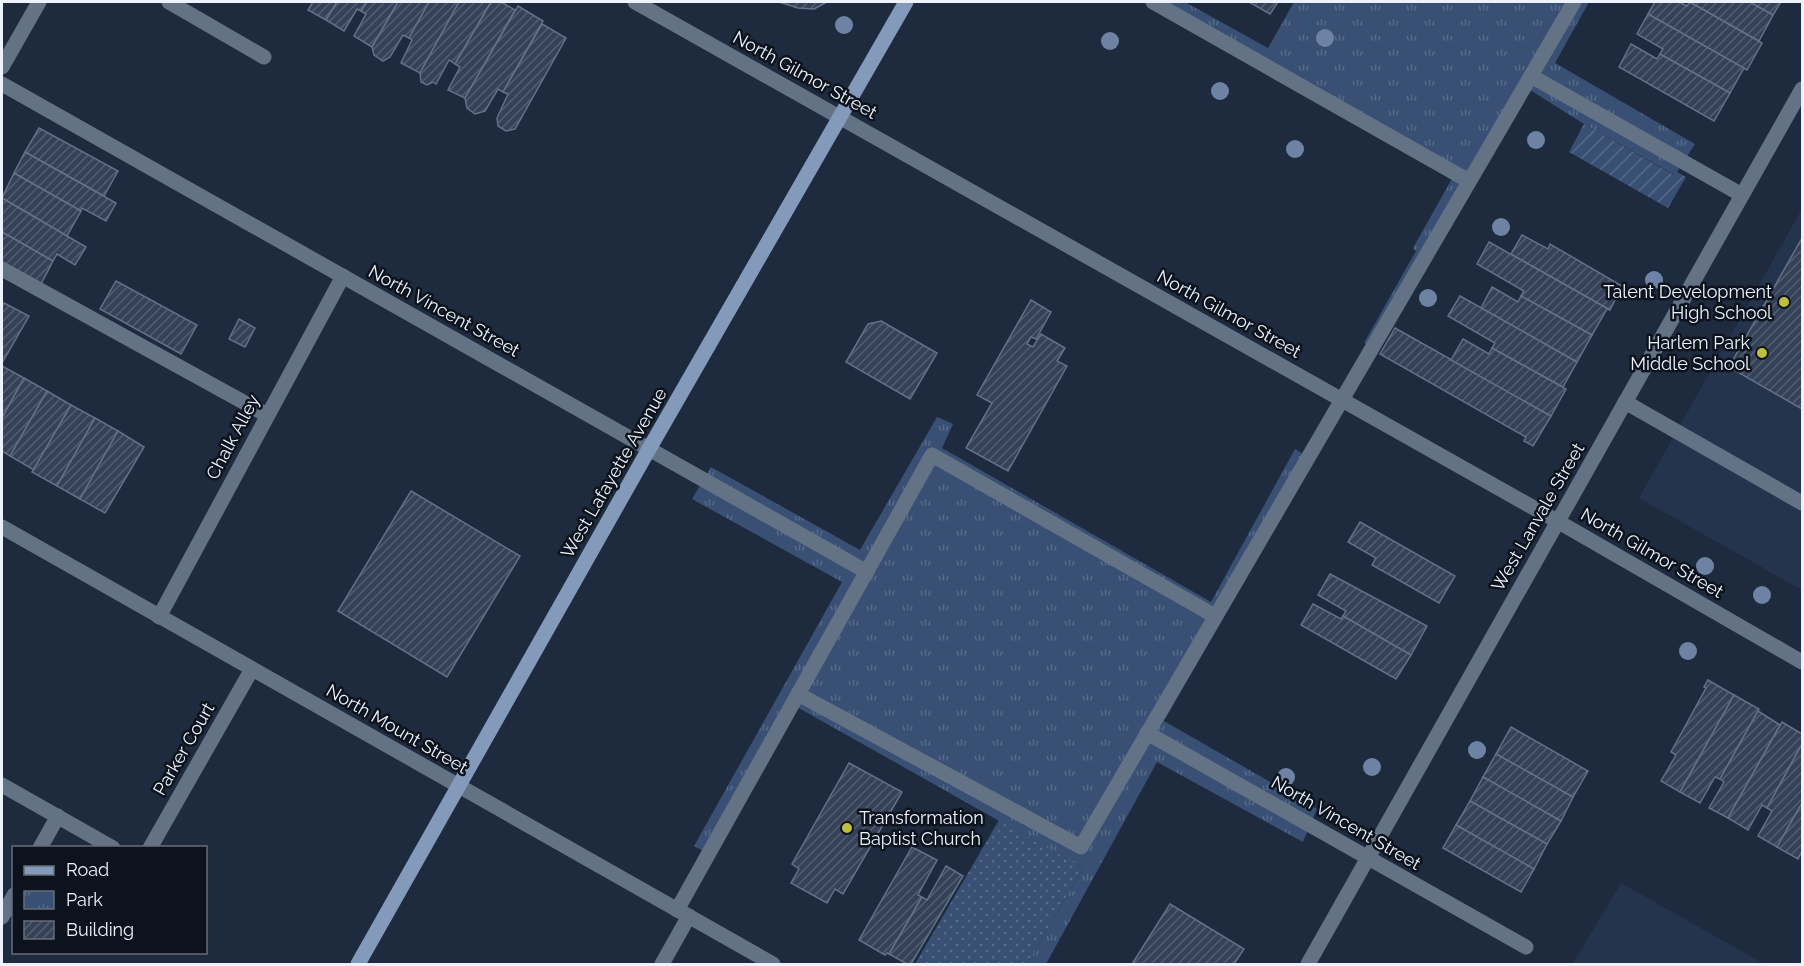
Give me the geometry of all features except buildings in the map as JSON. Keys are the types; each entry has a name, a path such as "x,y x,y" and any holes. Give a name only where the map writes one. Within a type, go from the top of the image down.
{"main road":[{"name":"West Lafayette Avenue","path":"358,964 906,2"}],"street":[{"path":"2,67 39,2"},
{"path":"169,2 264,57"},
{"name":"North Gilmor Street","path":"635,2 1803,662"},
{"path":"1153,2 1469,181"},
{"path":"798,694 1081,847 1574,2"},
{"path":"1531,76 1742,195"},
{"name":"North Vincent Street","path":"2,84 867,572"},
{"name":"West Lanvale Street","path":"1308,964 1803,89"},
{"path":"2,269 267,415"},
{"name":"Chalk Alley","path":"159,617 343,276"},
{"path":"1625,402 1803,503"},
{"path":"662,964 683,913 798,694 932,455 1215,616"},
{"name":"North Mount Street","path":"2,527 773,964"},
{"name":"Parker Court","path":"151,846 252,669"},
{"name":"North Vincent Street","path":"1147,733 1526,947"},
{"path":"2,784 110,846"},
{"path":"41,846 58,816"},
{"path":"2,916 12,898"}],"shaded area":[{"name":"Harlem Park Middle School","path":"1802,209 1802,590 1639,498"},
{"path":"1621,883 1764,964 1569,964 1574,962"}],"green space":[{"path":"1144,2 1185,2 1268,48 1294,2 1589,2 1555,63 1695,144 1675,175 1584,124 1527,88 1368,345 1364,343 1416,251 1413,248 1453,177"},
{"path":"1584,124 1674,175 1677,172 1686,177 1668,208 1569,152"},
{"path":"937,417 953,424 942,448 1211,602 1295,449 1314,461 1164,721 1317,809 1303,842 1157,762 1046,964 1027,964 1083,868 795,706 712,856 694,846 842,582 692,499 711,467 860,550"},
{"path":"999,820 1083,868 1027,964 915,964"}],"place":[{"name":"Talent Development High School","path":"1784,302"},
{"name":"Harlem Park Middle School","path":"1762,353"},
{"name":"Transformation Baptist Church","path":"847,828"}]}
